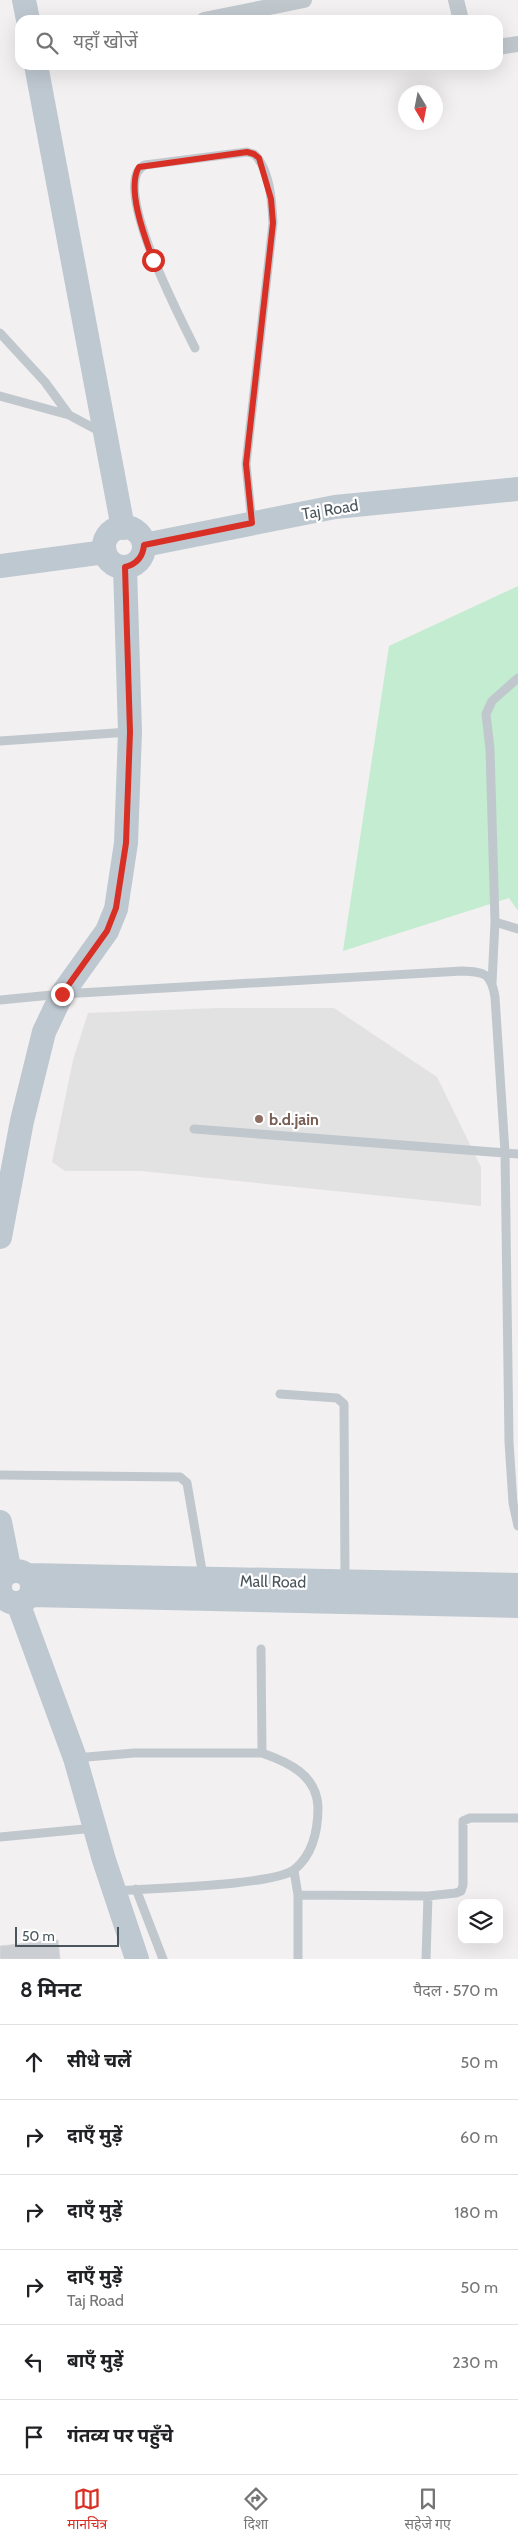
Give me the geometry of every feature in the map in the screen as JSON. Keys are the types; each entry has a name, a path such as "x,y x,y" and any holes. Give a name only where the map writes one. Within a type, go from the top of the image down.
{"main road":[{"path":"24,0 27,15"},
{"path":"37,70 123,528"},
{"name":"Taj Road","path":"144,545 335,507 518,489"},
{"path":"123,528 134,530 144,545 141,557 137,562 125,567 115,565 105,552 108,536 123,528"},
{"path":"0,566 105,552"},
{"path":"0,1237 6,1186 44,1032 62,994 107,931 116,908 126,843 130,732 125,567"},
{"path":"0,1522 11,1585 75,1758 95,1828 125,1890 137,1959"},
{"name":"Mall Road","path":"11,1585 204,1579 518,1585"},
{"name":"Mall Road","path":"11,1585 518,1606"}],"street":[{"path":"229,15 304,0"},
{"path":"456,0 460,15"},
{"path":"503,46 518,44"}],"lane":[{"path":"195,348 163,283 149,249 139,214 135,174 139,167 145,165 247,152 259,158 271,199 273,223 246,464 252,523"},
{"path":"0,333 45,382 68,415"},
{"path":"0,396 68,415 104,433"},
{"path":"518,678 492,701 486,714 490,749 495,922 492,983 496,997 505,1152 509,1442 513,1503 518,1526"},
{"path":"0,741 130,732"},
{"path":"495,922 518,929"},
{"path":"0,1000 62,994 462,971 483,972 492,983"},
{"path":"194,1129 518,1154"},
{"path":"280,1394 337,1398 344,1404 345,1583"},
{"path":"0,1475 180,1477 187,1483 204,1579"},
{"path":"261,1649 262,1753"},
{"path":"75,1758 134,1753 262,1753 290,1763 306,1776 318,1805 317,1826 312,1846 294,1871 282,1876 247,1882 125,1890 163,1959"},
{"path":"298,1895 428,1896 456,1893 463,1888 463,1821 470,1818 518,1818"},
{"path":"0,1837 95,1828"},
{"path":"294,1871 298,1895 298,1959"},
{"path":"426,1959 428,1896"}],"shaded area":[{"name":"b.d.jain","path":"217,1008 334,1008 437,1077 481,1167 481,1206 141,1171 65,1171 52,1162 73,1060 88,1013"}],"green space":[{"path":"518,586 518,911 509,898 343,951 389,646"}],"building":[{"path":"58,1940 60,1959 0,1959 0,1946"}],"place":[{"name":"b.d.jain","path":"259,1119"}],"route":[{"path":"62,994 107,931 116,908 126,843 130,732 125,567 132,566 137,562 141,557 144,545 252,523 246,464 273,223 271,199 259,158 247,152 139,167 135,174 134,182 139,214 153,260"}]}
